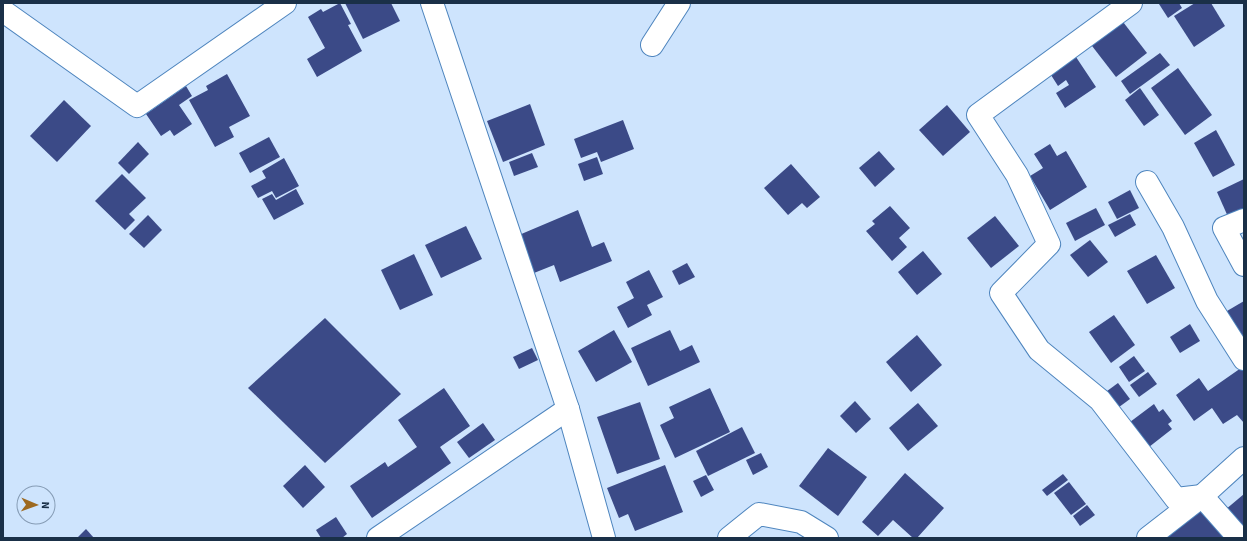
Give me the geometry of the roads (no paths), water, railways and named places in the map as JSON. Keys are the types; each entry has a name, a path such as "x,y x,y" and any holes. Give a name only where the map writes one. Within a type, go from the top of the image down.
{"street":[{"path":"3,11 137,106 285,3"},
{"path":"432,3 568,409 604,538"},
{"path":"652,45 679,3"},
{"path":"1131,3 978,115 1017,175 1049,244 1001,293 1039,350 1100,400 1176,499 1202,496"},
{"path":"1147,182 1173,227 1207,301 1244,359"},
{"path":"1244,220 1224,228 1244,265"},
{"path":"378,538 568,409"},
{"path":"1148,538 1202,496 1244,458"},
{"path":"1202,496 1239,538"},
{"path":"729,538 759,514 801,522 827,538"}]}
